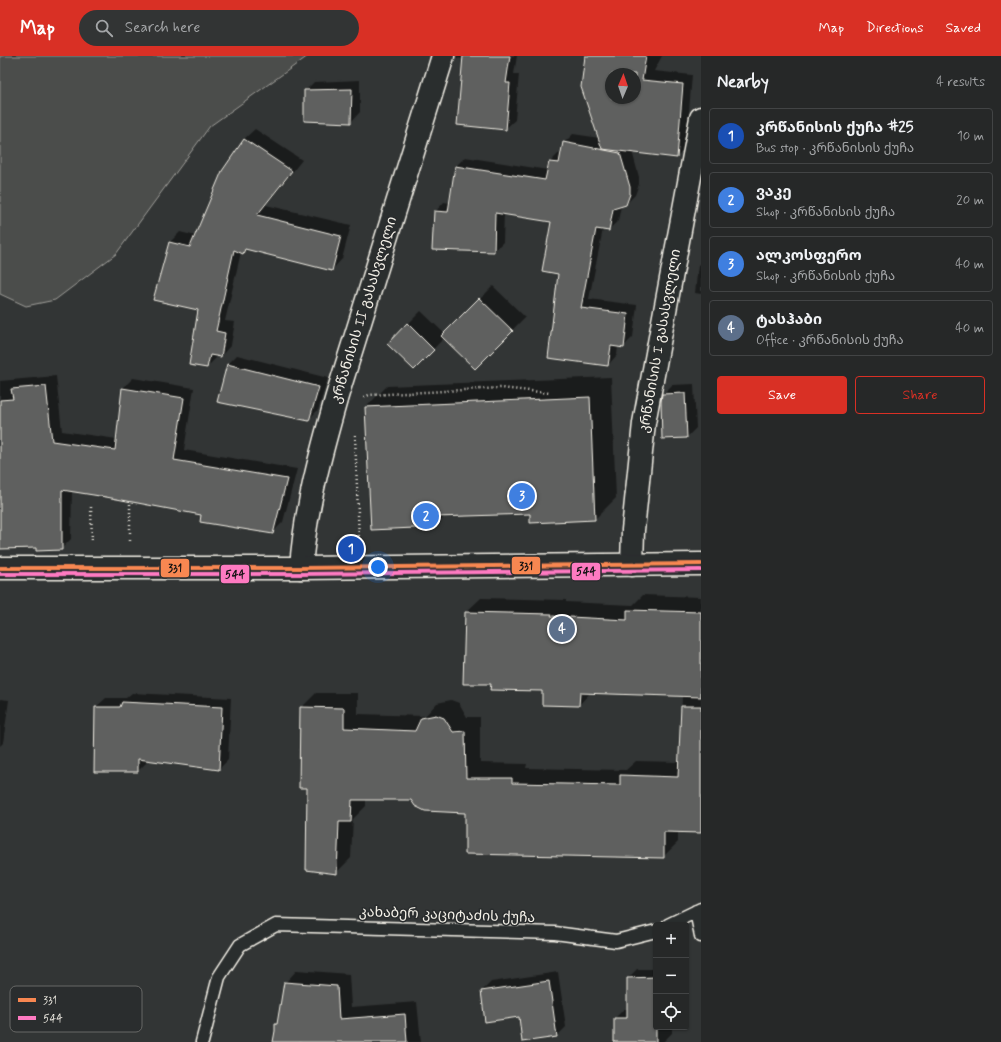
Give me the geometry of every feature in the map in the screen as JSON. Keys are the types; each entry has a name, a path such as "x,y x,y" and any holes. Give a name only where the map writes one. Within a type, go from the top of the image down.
{"street":[{"name":"კრწანისის II გასასვლელი","path":"301,568 303,545 315,480 337,396 443,56"},
{"name":"კრწანისის I გასასვლელი","path":"632,565 633,530 644,423 701,118"},
{"path":"0,568 301,568 701,564"}],"lane":[{"path":"674,922 698,910 701,936"},
{"name":"კახაბერ კაციტაძის ქუჩა","path":"202,1042 219,977 240,945 276,925 555,933 616,941 653,932"}],"path":[{"path":"361,398 369,395 501,388 550,393"},
{"path":"355,434 359,543"},
{"path":"130,501 130,541"},
{"path":"91,507 92,543"}],"shaded area":[{"path":"0,56 308,56 210,126 116,254 55,300 26,306 0,294"}],"building":[{"path":"463,56 510,56 506,83 510,83 506,130 457,125"},
{"path":"585,56 646,56 642,80 683,84 677,158 602,149 581,87"},
{"path":"352,89 351,123 304,121 304,90"},
{"path":"244,139 292,171 257,215 341,236 332,271 245,249 243,254 234,250 216,331 225,333 221,357 210,355 207,368 189,365 198,310 153,300 169,242 190,247 222,171"},
{"path":"563,142 620,153 630,187 630,194 626,205 613,209 609,231 596,229 581,308 628,314 624,348 611,346 608,366 548,358 558,274 542,271 551,222 495,213 494,252 432,250 434,211 448,212 455,166 545,180 549,162 559,163"},
{"path":"479,298 513,331 475,369 441,336"},
{"path":"407,323 434,350 414,370 387,344"},
{"path":"227,364 319,387 309,421 217,402"},
{"path":"46,386 52,441 115,450 122,388 184,398 174,460 287,479 273,534 200,522 201,515 62,490 62,550 36,551 36,548 0,549 0,400 13,399 11,389"},
{"path":"685,393 687,438 662,439 662,394"},
{"path":"590,397 595,520 530,523 530,514 436,517 436,527 371,530 365,407"},
{"path":"627,610 701,612 701,697 580,693 579,706 542,705 542,691 490,690 491,684 463,684 465,612 552,614 551,616 627,620"},
{"path":"122,702 222,707 219,770 138,759 138,772 94,772 95,707 120,707"},
{"path":"681,706 701,706 701,833 664,832 664,858 465,854 465,813 425,811 415,806 411,800 352,800 351,822 339,822 337,874 306,870 307,788 299,788 300,707 344,708 344,728 415,731 421,718 436,715 444,718 453,732 465,731 466,778 512,778 512,783 620,785 620,775 678,777"},
{"path":"653,977 653,1030 656,1030 656,1042 614,1042 614,1018 627,1018 627,978"},
{"path":"549,981 557,1037 522,1042 519,1017 485,1022 481,991"},
{"path":"284,982 337,986 339,1019 405,1014 407,1042 273,1042 275,1024 277,1024"}],"transit line":[{"name":"331","path":"0,568 301,568 701,564"},
{"name":"544","path":"0,574 301,574 701,570"}],"place":[{"name":"ალკოსფერო","path":"522,496"},
{"name":"ვაკე","path":"426,516"},
{"name":"კრწანისის ქუჩა #25","path":"351,549"},
{"name":"ტასჰაბი","path":"562,629"}]}
